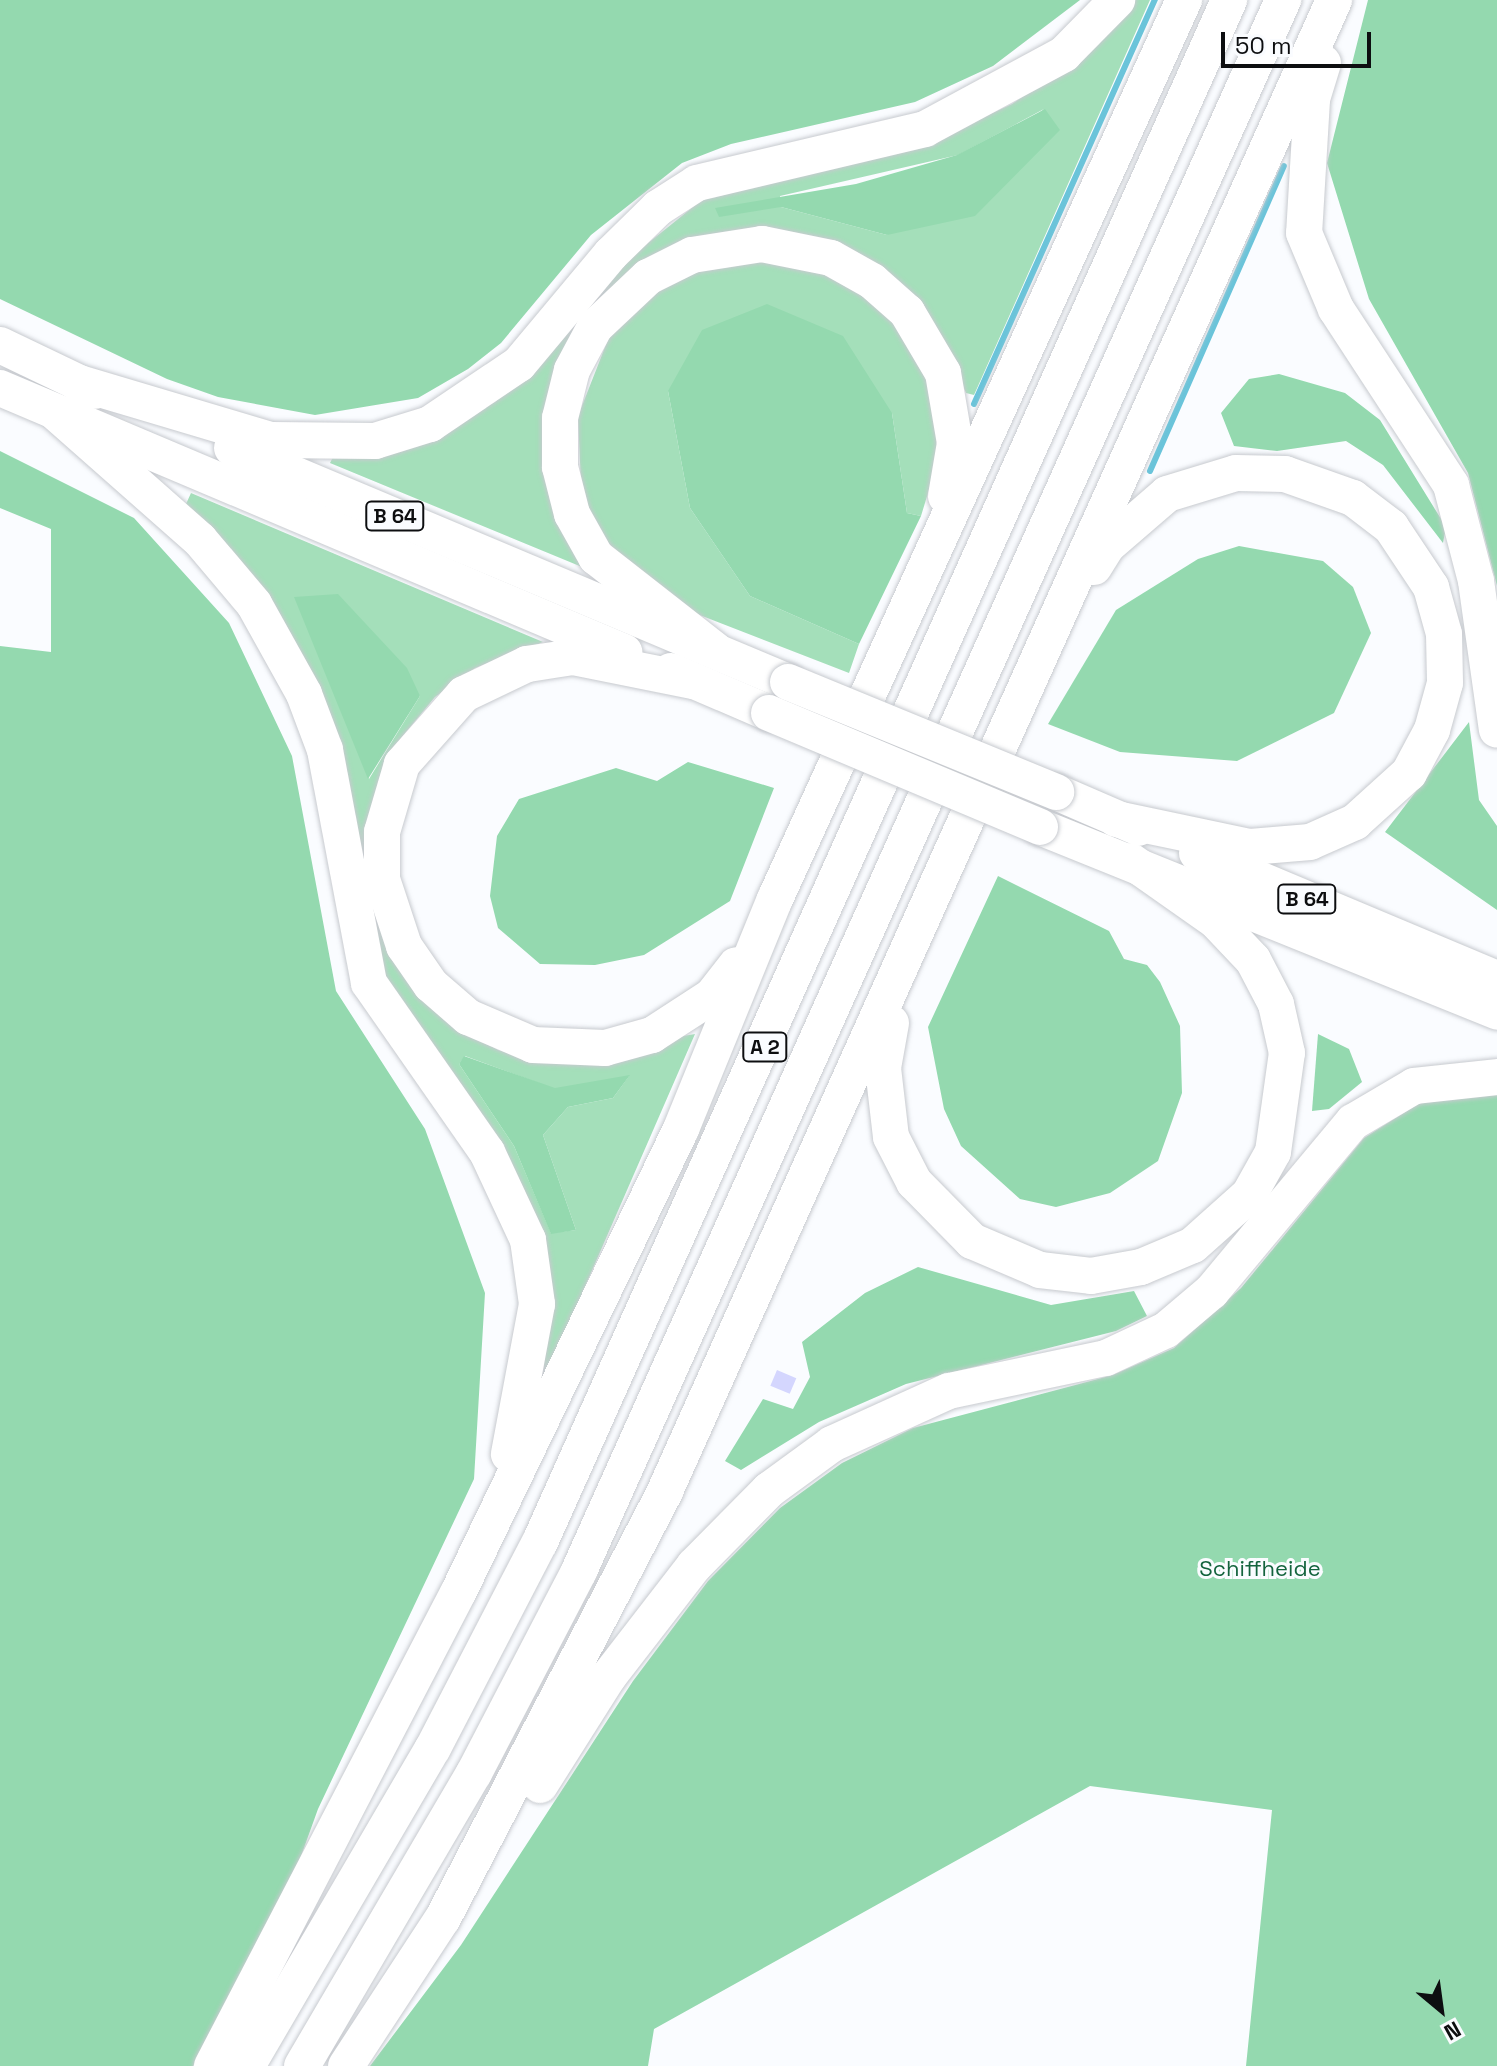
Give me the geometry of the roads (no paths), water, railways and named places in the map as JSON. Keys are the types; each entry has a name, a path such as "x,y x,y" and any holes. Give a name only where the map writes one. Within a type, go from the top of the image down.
{"highway":[{"path":"76,382 271,440 375,441 430,424 519,364 611,254 658,208 697,183 925,129 1064,54 1117,0"},
{"path":"212,2066 459,1591 681,1129 775,899 907,616 1184,0"},
{"name":"A 2","path":"247,2066 433,1748 540,1542 1229,0"},
{"name":"A 2","path":"302,2066 474,1773 579,1571 1283,0"},
{"path":"346,2066 443,1918 652,1518 1334,0"},
{"path":"1343,0 1312,100 1304,233 1336,309 1451,485 1476,581 1497,730"},
{"path":"715,650 596,557 572,514 559,442 565,394 595,327 648,277 715,248 762,244 831,258 891,295 933,351 955,443 947,492 907,616"},
{"name":"B 64","path":"0,345 76,382 1497,979"},
{"name":"B 64","path":"0,388 1040,827 1131,861 1497,1012"},
{"path":"55,412 200,540 283,652 325,750 369,983 487,1152 528,1240 537,1304 532,1359 504,1471 459,1591"},
{"path":"1047,638 1107,546 1147,507 1189,484 1236,473 1285,474 1353,498 1407,545 1431,587 1444,634 1440,707 1415,762 1375,808 1333,833 1282,847 1225,844 1116,819"},
{"path":"693,681 550,660 483,682 445,709 402,764 386,809 382,879 394,924 416,966 468,1017 533,1045 581,1050 640,1039 694,1012 735,966 775,899"},
{"path":"921,923 883,1068 891,1137 914,1182 950,1224 1018,1264 1091,1276 1141,1267 1193,1245 1249,1195 1273,1152 1289,1078 1276,1004 1253,960 1216,921 1131,861"},
{"path":"443,1918 497,1854 609,1676 694,1566 769,1490 832,1444 907,1407 1106,1358 1166,1330 1212,1291 1353,1122 1414,1086 1497,1077"}],"waterway":[{"path":"974,404 1155,0"},
{"path":"1150,471 1284,166"}],"park label":[{"name":"Schiffheide","path":"1260,1569"}]}
